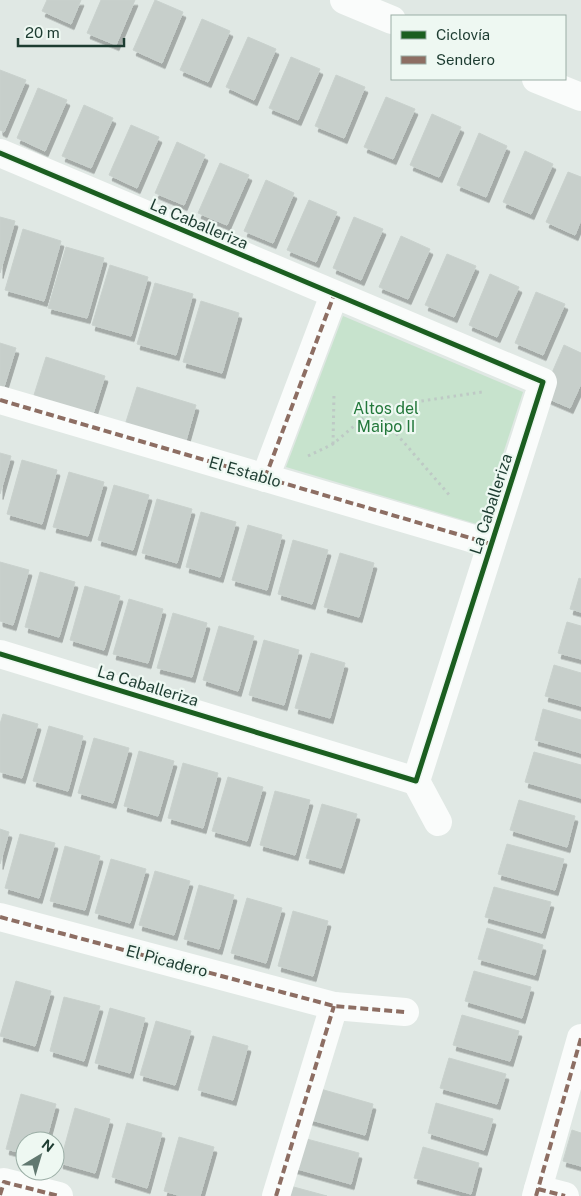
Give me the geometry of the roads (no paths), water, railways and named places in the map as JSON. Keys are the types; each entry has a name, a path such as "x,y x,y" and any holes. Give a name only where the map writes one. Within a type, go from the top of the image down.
{"street":[{"path":"344,0 391,20"},
{"path":"538,80 581,97"},
{"name":"La Caballeriza","path":"0,152 543,382 416,780 0,654"},
{"path":"265,478 334,295"},
{"name":"El Establo","path":"0,400 491,544"},
{"path":"416,780 438,822"},
{"name":"El Picadero","path":"0,917 334,1006 405,1012"},
{"path":"276,1196 334,1006"},
{"path":"566,1196 537,1192 581,1038"},
{"path":"0,1195 4,1182 59,1196"}],"park label":[{"name":"Altos del Maipo II","path":"386,417"}]}
